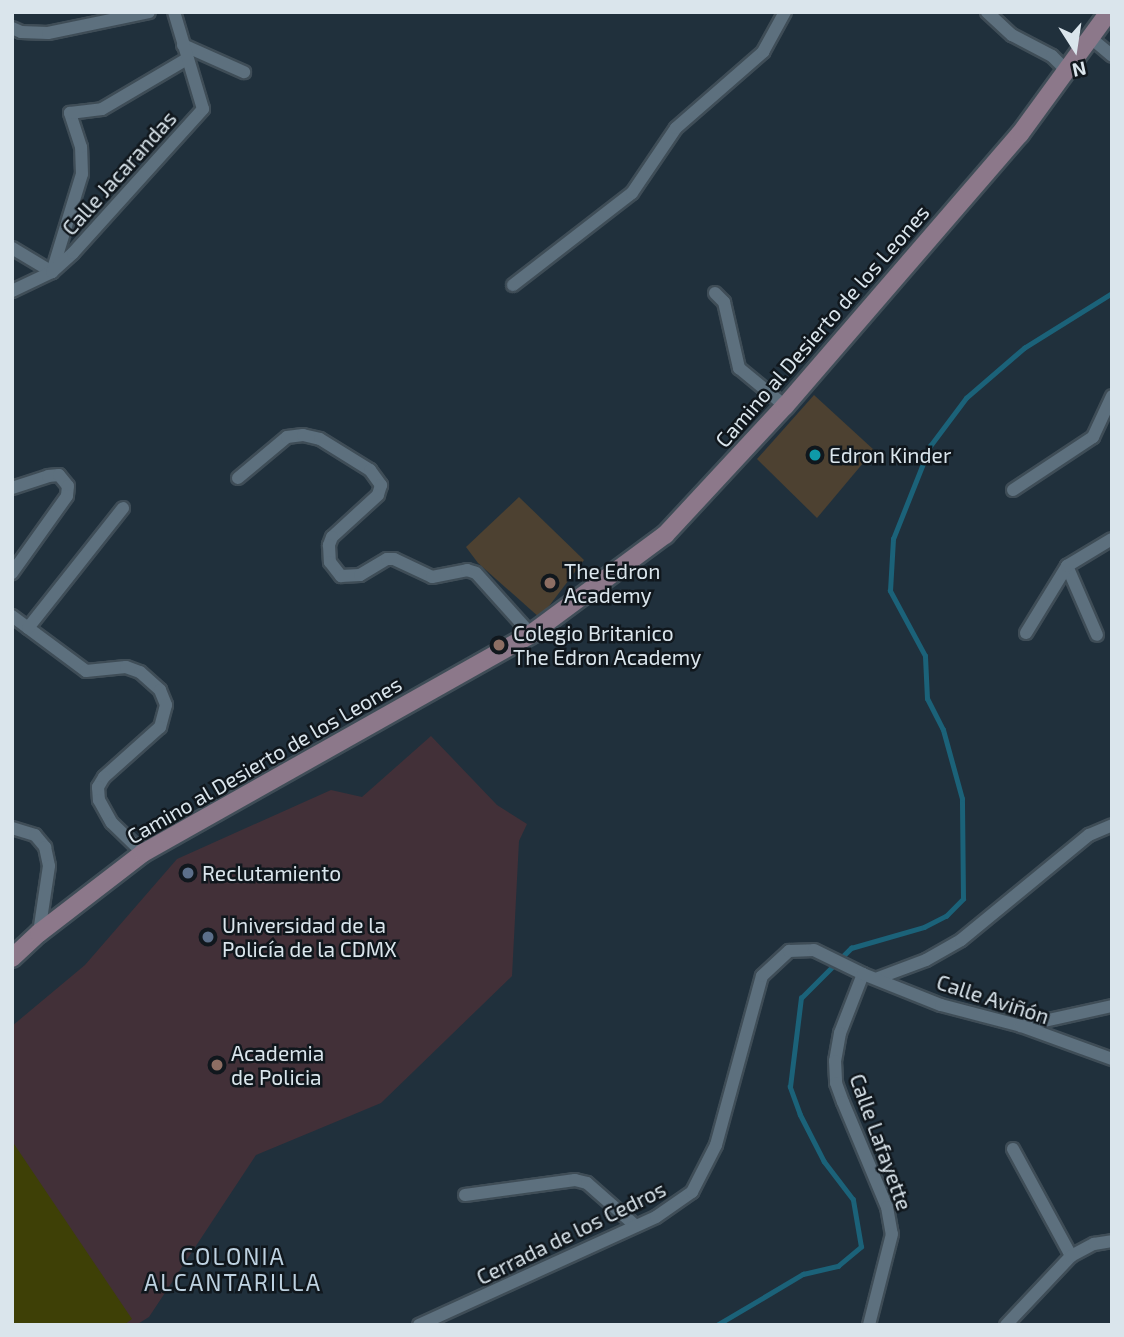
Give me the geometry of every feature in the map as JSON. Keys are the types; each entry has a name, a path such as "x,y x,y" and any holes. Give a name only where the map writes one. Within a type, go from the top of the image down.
{"main road":[{"name":"Camino al Desierto de los Leones","path":"12,958 39,933 143,853 524,638 665,536 785,406 1020,134 1092,39 1109,12"}],"street":[{"path":"16,30 48,33 149,12"},
{"name":"Calle Jacarandas","path":"12,291 52,272 107,219 134,184 203,109 174,12"},
{"path":"513,285 632,193 676,128 763,52 785,12"},
{"path":"986,12 1012,35 1052,57 1067,71"},
{"path":"1092,39 1112,56"},
{"path":"183,45 244,72"},
{"path":"12,248 52,272 82,174 81,147 70,113 102,109 187,59"},
{"path":"715,293 724,302 739,368 785,406"},
{"path":"1013,490 1093,437 1112,396"},
{"path":"238,478 287,437 303,435 320,439 370,470 381,485 378,495 332,537 329,545 330,562 341,576 360,575 387,559 394,559 432,577 458,570 476,573 524,638"},
{"path":"12,488 48,475 59,475 68,486 67,496 12,573"},
{"path":"28,628 123,508"},
{"path":"1026,633 1067,566 1112,539"},
{"path":"1067,566 1097,635"},
{"path":"12,616 86,671 126,667 140,672 160,690 166,705 160,727 104,777 98,787 99,800 112,823 143,853"},
{"path":"878,978 926,960 961,940 1089,835 1112,825"},
{"path":"12,828 35,835 45,847 50,866 39,933"},
{"name":"Cerrada de los Cedros","path":"419,1325 675,1206 692,1192 708,1165 734,1082 762,976 789,951 814,950 861,972"},
{"name":"Calle Aviñón","path":"861,972 941,1005 1021,1026 1112,1059"},
{"name":"Calle Lafayette","path":"861,972 839,1033 835,1061 836,1083 887,1207 892,1234 869,1325"},
{"path":"1021,1026 1112,1006"},
{"path":"1013,1149 1072,1256"},
{"path":"465,1195 575,1180 587,1183 636,1226"},
{"path":"1006,1325 1072,1256 1094,1244 1112,1241"}],"shaded area":[{"name":"Academia de Policia","path":"431,736 497,805 527,824 519,841 512,976 381,1103 256,1155 149,1317 136,1325 12,1325 12,1026 85,965 177,859 331,790 362,797"},
{"path":"12,1141 132,1319 124,1325 12,1325"}],"building":[{"name":"Edron Kinder","path":"814,395 874,450 817,518 757,459"},
{"path":"519,497 584,560 540,618 478,563 466,547"}],"waterway":[{"path":"717,1325 803,1274 838,1266 861,1247 853,1200 824,1162 800,1115 790,1087 801,998 851,948 924,927 946,916 963,899 962,799 943,730 927,699 925,656 890,591 893,539 930,446 966,398 1024,348 1112,293"}],"place":[{"name":"Edron Kinder","path":"815,455"},
{"name":"The Edron Academy","path":"550,583"},
{"name":"Colegio Britanico The Edron Academy","path":"499,645"},
{"name":"Reclutamiento","path":"188,873"},
{"name":"Universidad de la Policía de la CDMX","path":"208,937"},
{"name":"Academia de Policia","path":"217,1065"}],"district":[{"name":"COLONIA ALCANTARILLA","path":"233,1269"}]}
